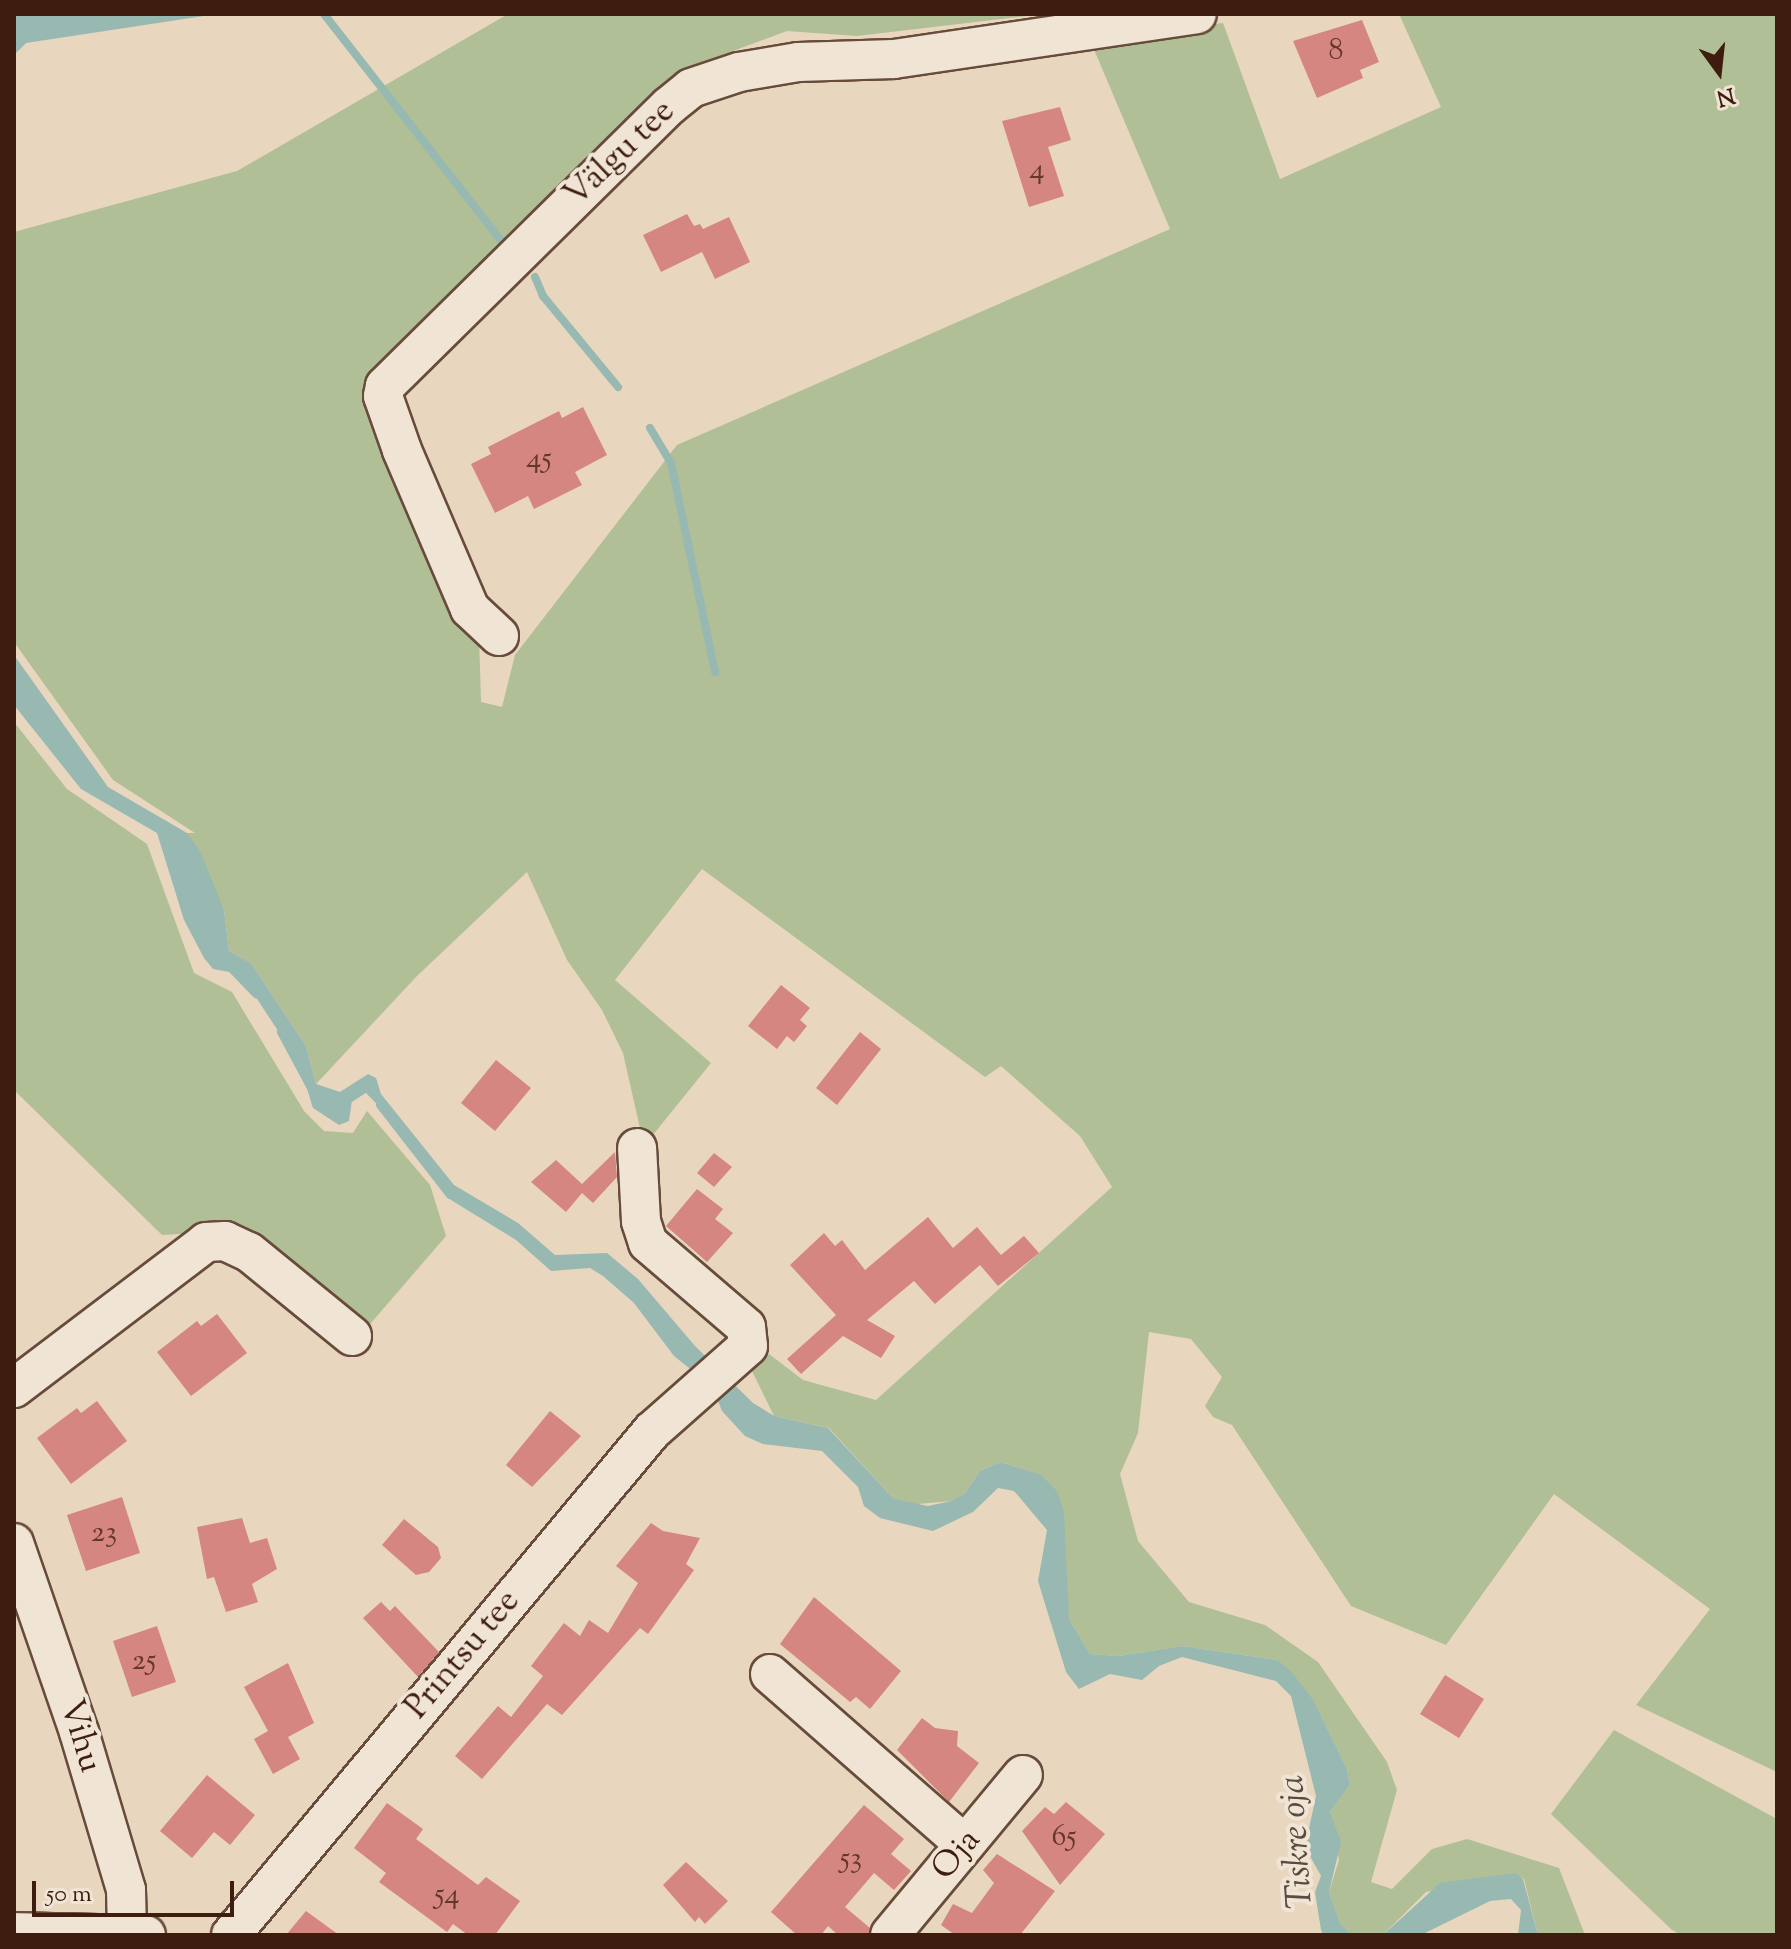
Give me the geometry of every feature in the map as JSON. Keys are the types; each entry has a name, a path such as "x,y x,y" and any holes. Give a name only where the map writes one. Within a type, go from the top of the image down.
{"street":[{"name":"Välgu tee","path":"499,636 470,609 402,450 383,396 385,386 669,106 691,88 739,72 798,62 894,59 1197,14"},
{"name":"Printsu tee","path":"231,1935 641,1443 748,1346 746,1327 648,1243 641,1221 637,1148"},
{"path":"14,1388 206,1242 225,1241 249,1252 352,1336"},
{"name":"Vihu","path":"14,1543 71,1706 137,1934"},
{"path":"770,1674 965,1845"},
{"name":"Oja","path":"890,1935 1023,1775"},
{"path":"14,1932 137,1934"}],"green space":[{"path":"508,14 1044,14 857,36 787,31 733,51 728,64 388,368 479,637 481,702 502,707 515,655 677,445 1170,229 1090,40 1223,23 1280,179 1441,107 1399,14 1777,14 1777,1772 1636,1705 1710,1609 1554,1494 1446,1645 1351,1606 1232,1425 1213,1417 1205,1406 1222,1377 1191,1339 1149,1332 1138,1433 1120,1474 1138,1541 1189,1602 1265,1625 1318,1662 1387,1762 1397,1790 1371,1882 1392,1889 1432,1849 1467,1839 1559,1868 1585,1935 1538,1935 1524,1879 1516,1874 1426,1892 1383,1935 1353,1935 1341,1925 1329,1892 1339,1860 1330,1812 1350,1785 1347,1769 1314,1701 1277,1660 1183,1646 1118,1656 1090,1654 1069,1619 1062,1549 1040,1474 1000,1462 980,1471 965,1493 951,1501 907,1505 894,1499 829,1428 774,1416 751,1369 769,1354 803,1380 876,1400 1112,1187 1080,1136 1001,1066 985,1077 702,869 615,980 711,1063 644,1146 623,1053 602,1010 567,960 527,872 417,976 316,1084 306,1046 251,963 229,951 224,910 187,833 195,833 113,780 14,642 14,232 237,171"},
{"path":"14,722 67,789 147,844 194,973 232,992 304,1111 324,1131 353,1133 367,1111 430,1185 446,1236 365,1330 231,1231 162,1235 14,1090"},
{"path":"1614,1730 1777,1819 1777,1935 1681,1935 1672,1930 1551,1814"}],"water":[{"path":"14,14 217,14 26,43 14,55"},
{"path":"14,655 108,787 187,833 200,851 224,910 229,951 251,963 306,1046 316,1084 340,1092 368,1074 376,1078 381,1094 454,1185 518,1223 555,1255 607,1253 638,1279 695,1346 753,1403 774,1416 828,1428 894,1499 928,1506 951,1501 965,1493 980,1471 1000,1462 1040,1474 1057,1491 1064,1512 1069,1619 1090,1654 1118,1656 1183,1646 1277,1660 1291,1671 1314,1701 1347,1769 1350,1785 1330,1812 1341,1842 1329,1892 1341,1925 1353,1935 1323,1935 1321,1930 1315,1892 1321,1876 1305,1847 1316,1796 1291,1696 1276,1681 1182,1657 1159,1666 1142,1680 1110,1674 1079,1689 1066,1672 1038,1581 1047,1530 1014,1491 998,1488 973,1512 933,1531 880,1518 864,1506 858,1487 822,1451 763,1444 745,1436 722,1411 712,1386 674,1356 634,1303 603,1276 590,1268 551,1271 516,1240 451,1200 407,1135 365,1092 353,1093 349,1121 339,1125 313,1108 299,1063 246,982 235,973 213,969 204,958 184,920 157,833 81,789 14,705"},
{"path":"1516,1873 1523,1879 1538,1935 1518,1935 1521,1910 1511,1899 1490,1901 1421,1935 1383,1935 1440,1883"}],"building":[{"path":"1362,20 1379,62 1360,70 1363,78 1317,98 1293,41"},
{"path":"1060,107 1071,140 1048,147 1064,196 1029,207 1002,121"},
{"path":"687,214 694,226 700,224 703,229 729,217 750,262 715,279 702,252 661,272 643,235"},
{"path":"583,407 607,455 575,472 582,485 534,509 528,496 495,513 471,464 491,454 488,447 559,411 562,418"},
{"path":"781,985 810,1008 800,1020 807,1026 794,1042 787,1036 777,1049 748,1026"},
{"path":"860,1032 881,1049 837,1105 816,1088"},
{"path":"496,1060 531,1088 495,1131 461,1103"},
{"path":"615,1152 617,1177 593,1203 582,1193 566,1212 531,1182 556,1160 582,1184"},
{"path":"714,1153 732,1167 714,1187 697,1173"},
{"path":"697,1189 723,1209 715,1219 733,1233 707,1262 666,1226"},
{"path":"928,1217 953,1248 977,1227 1001,1255 1024,1236 1039,1253 998,1286 980,1265 935,1304 914,1281 867,1320 895,1336 881,1358 843,1336 801,1374 787,1359 836,1315 790,1265 824,1233 835,1246 842,1240 865,1270"},
{"path":"217,1314 247,1353 191,1396 157,1352 197,1321 201,1326"},
{"path":"97,1401 127,1441 71,1484 37,1438 77,1408 81,1413"},
{"path":"550,1411 581,1436 532,1487 506,1465"},
{"path":"122,1497 140,1553 86,1571 67,1515"},
{"path":"242,1518 250,1543 267,1538 277,1569 252,1584 258,1602 226,1612 214,1577 207,1579 197,1527"},
{"path":"404,1519 438,1547 441,1558 429,1572 416,1575 382,1545"},
{"path":"651,1523 663,1531 700,1538 686,1564 694,1570 648,1634 640,1628 562,1715 547,1704 482,1779 455,1756 498,1706 511,1717 543,1676 531,1666 564,1623 580,1636 589,1620 608,1633 638,1583 616,1566"},
{"path":"814,1597 901,1671 870,1709 856,1697 850,1702 780,1644"},
{"path":"381,1602 390,1611 395,1606 439,1652 418,1677 363,1618"},
{"path":"157,1626 176,1682 132,1697 113,1641"},
{"path":"288,1663 314,1723 288,1737 300,1759 273,1774 254,1739 268,1731 244,1687"},
{"path":"1445,1675 1484,1699 1459,1738 1420,1714"},
{"path":"922,1718 935,1728 958,1731 957,1746 979,1763 949,1802 897,1750"},
{"path":"207,1775 255,1815 230,1845 214,1832 192,1858 160,1831"},
{"path":"1066,1802 1105,1834 1060,1885 1022,1831 1045,1807 1054,1814"},
{"path":"387,1803 423,1829 416,1839 478,1885 486,1877 520,1901 495,1935 468,1935 453,1924 447,1932 379,1882 386,1873 354,1848"},
{"path":"864,1805 904,1839 891,1854 911,1871 894,1890 874,1873 845,1907 870,1928 869,1935 838,1935 828,1926 821,1935 797,1935 771,1912"},
{"path":"997,1854 1055,1891 1020,1935 955,1935 941,1925 953,1904 972,1913 994,1883 983,1870"},
{"path":"686,1862 728,1901 705,1924 699,1917 695,1922 663,1885"},
{"path":"306,1911 339,1935 286,1935"}],"waterway":[{"path":"324,14 502,242"},
{"path":"535,277 543,296 618,387"},
{"path":"650,428 671,463 715,672"},
{"path":"227,964 256,994"},
{"path":"281,1032 312,1090"},
{"path":"343,1103 368,1087"},
{"path":"380,1105 450,1195"}],"water label":[{"name":"Tiskre oja","path":"1298,1842"}]}
